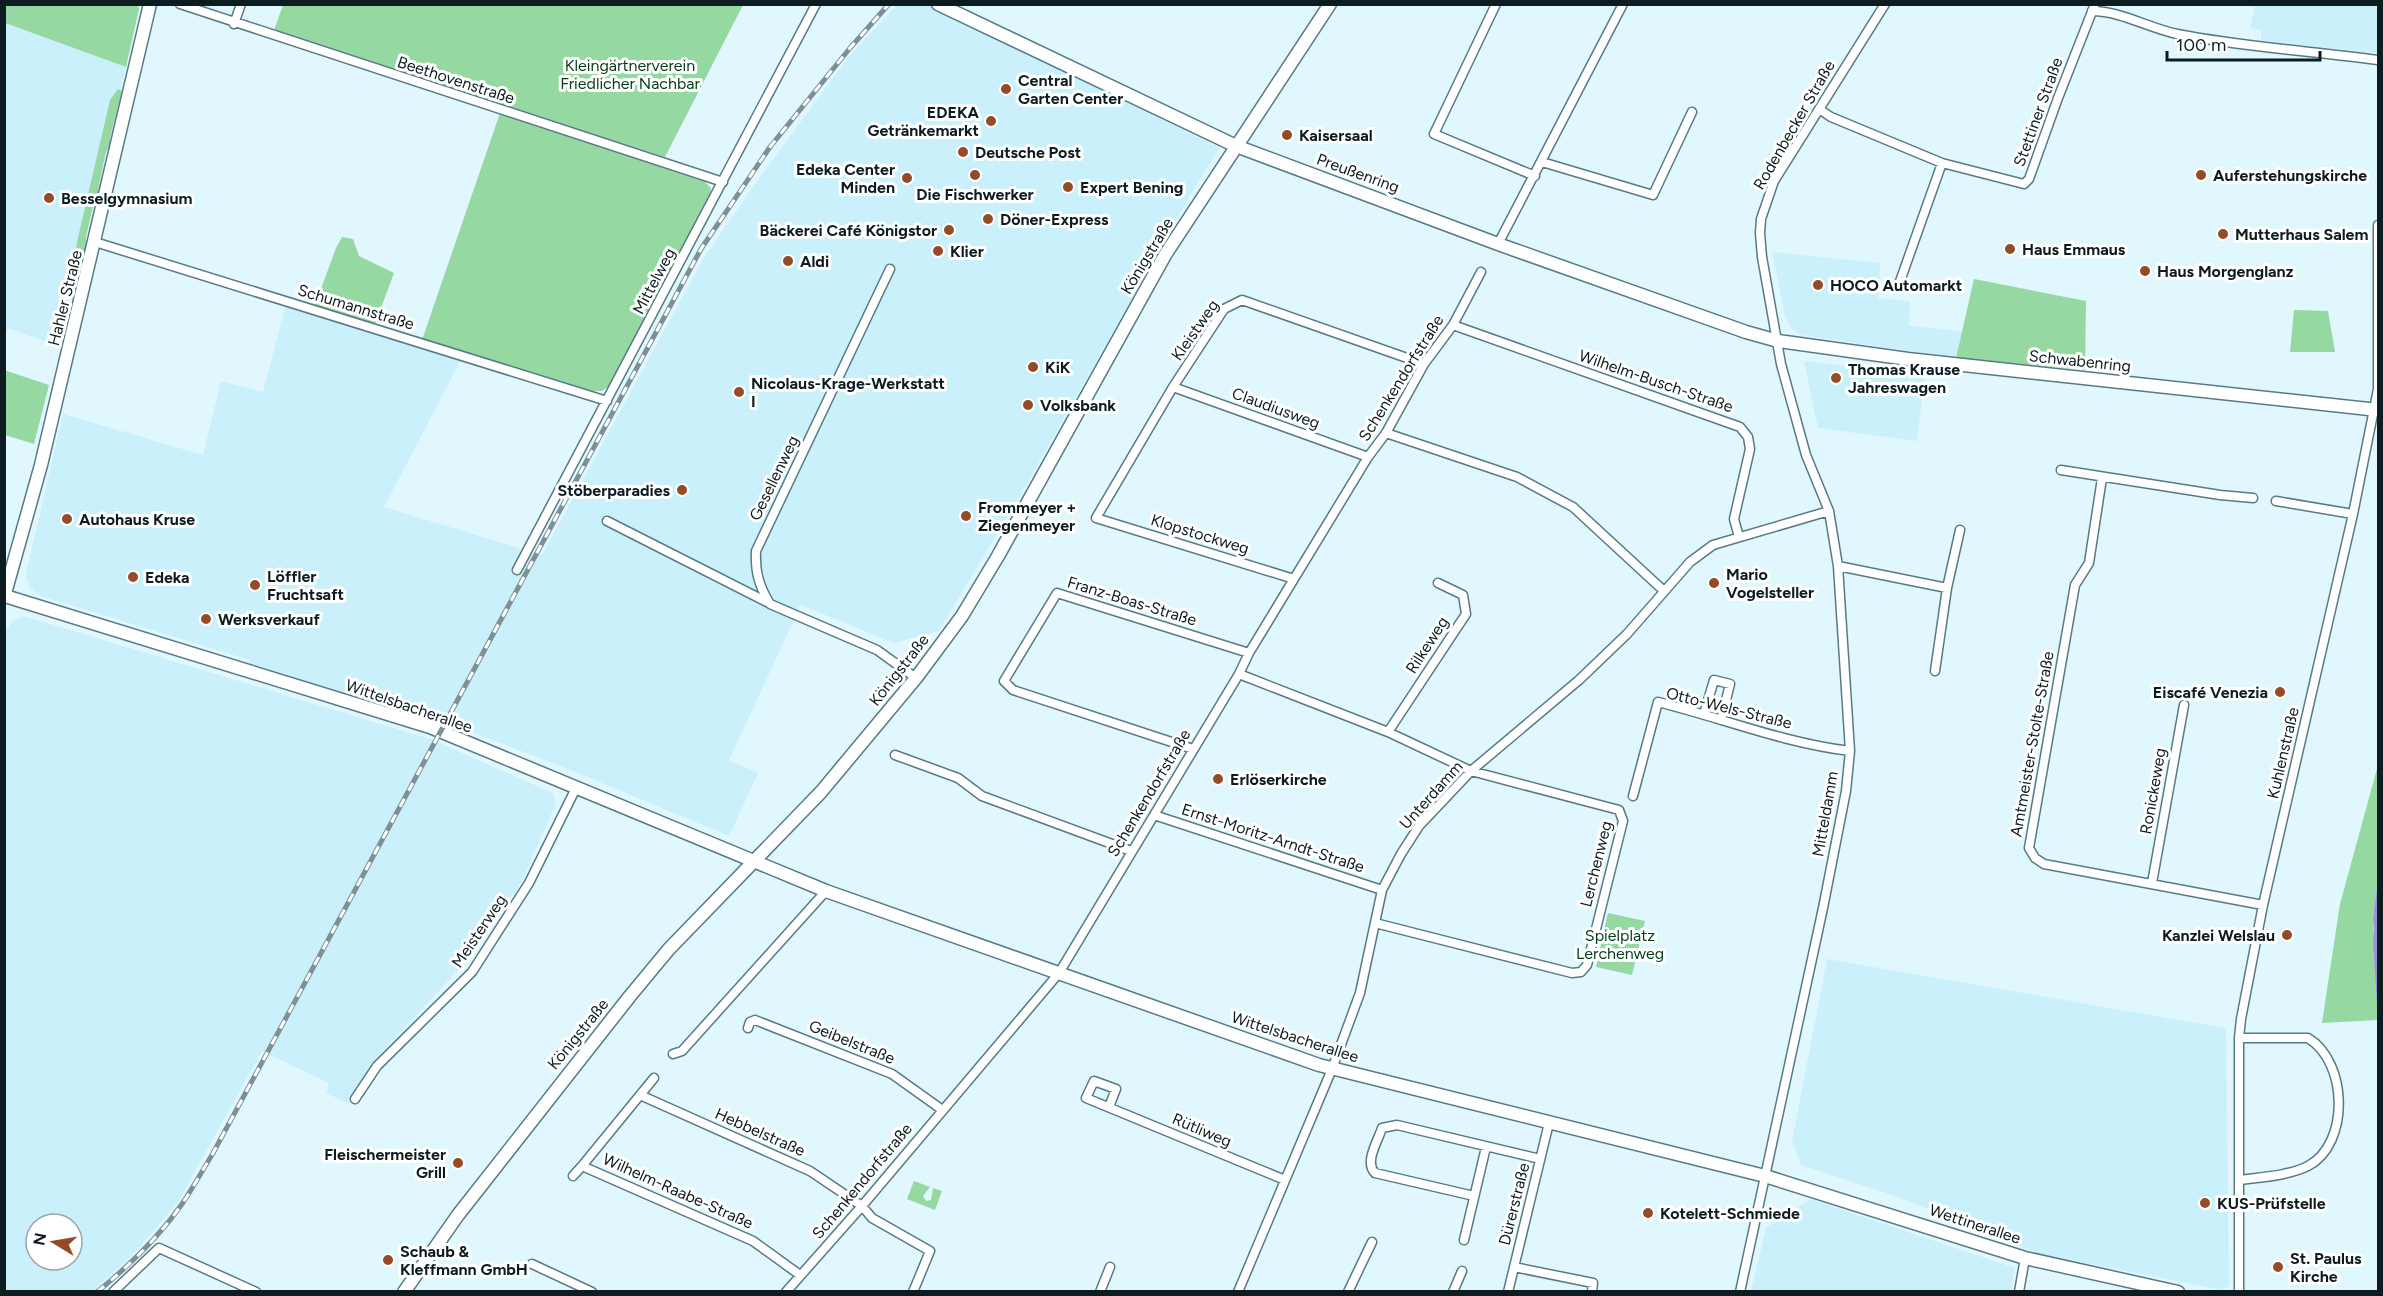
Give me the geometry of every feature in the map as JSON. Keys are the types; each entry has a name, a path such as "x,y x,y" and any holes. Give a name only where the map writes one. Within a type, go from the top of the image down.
{"street":[{"name":"Hahler Straße","path":"5,596 41,465 150,4"},
{"name":"Beethovenstraße","path":"180,4 234,24 723,182"},
{"path":"234,24 241,4"},
{"name":"Mittelweg","path":"517,570 816,4"},
{"name":"Preußenring","path":"938,4 1236,146 1498,244 1746,332 1779,341"},
{"name":"Königstraße","path":"404,1292 458,1215 630,996 669,949 756,862 821,792 916,678 968,606 1165,255 1330,4"},
{"path":"1496,4 1434,134 1535,176"},
{"path":"1498,244 1623,4"},
{"name":"Rodenbecker Straße","path":"1779,341 1762,257 1761,219 1774,181 1885,4"},
{"path":"2094,8 2177,34 2379,60"},
{"name":"Stettiner Straße","path":"1819,109 1831,117 1942,163 2024,184 2029,179 2094,8"},
{"path":"1542,162 1653,195 1692,112"},
{"path":"1899,287 1942,163"},
{"name":"Kuhlenstraße","path":"2239,1292 2239,1038 2263,905 2376,409 2379,225"},
{"name":"Schumannstraße","path":"95,242 607,401"},
{"name":"Gesellenweg","path":"770,604 755,572 756,551 890,269"},
{"name":"Schenkendorfstraße","path":"786,1292 862,1206 941,1109 1059,973 1239,674 1249,653 1368,457 1386,433 1424,364 1453,326 1481,272"},
{"name":"Kleistweg","path":"1096,518 1173,387 1226,306 1242,300 1424,364"},
{"name":"Wilhelm-Busch-Straße","path":"1453,326 1740,427 1748,436 1750,449 1734,519 1738,537"},
{"name":"Schwabenring","path":"1779,341 1908,359 2376,409"},
{"name":"Mitteldamm","path":"1740,1292 1823,908 1846,791 1850,751 1838,566 1829,511 1806,455 1781,364 1779,341"},
{"name":"Claudiusweg","path":"1173,387 1368,457"},
{"path":"1386,433 1517,477 1573,507 1664,591"},
{"path":"2061,470 2102,478 2253,498"},
{"name":"Amtmeister-Stolte-Straße","path":"2102,478 2089,563 2075,585 2029,848 2035,858 2044,864 2263,905"},
{"path":"2276,501 2353,514"},
{"name":"Unterdamm","path":"1238,1292 1332,1069 1360,993 1382,890 1419,826 1471,771 1579,680 1627,634 1690,562 1713,545 1829,511"},
{"name":"Klopstockweg","path":"1096,518 1294,579"},
{"path":"607,521 770,604 877,650 916,678"},
{"path":"1935,671 1947,588 1959,530"},
{"path":"1838,566 1947,588"},
{"name":"Rilkeweg","path":"1388,732 1466,614 1463,595 1438,583"},
{"name":"Franz-Boas-Straße","path":"1193,749 1014,690 1004,681 1057,593 1249,653"},
{"name":"Wittelsbacherallee","path":"5,596 430,727 826,891 1332,1069 1765,1176"},
{"path":"1239,674 1388,732 1471,771"},
{"path":"1704,714 1714,680 1730,684 1721,720"},
{"name":"Otto-Wels-Straße","path":"1633,796 1658,702 1754,730 1850,751"},
{"name":"Ronickeweg","path":"2152,883 2184,705"},
{"path":"895,755 958,778 982,796 1131,851"},
{"name":"Lerchenweg","path":"1375,922 1572,973 1581,972 1587,965 1623,821 1622,815 1619,810 1471,771"},
{"name":"Meisterweg","path":"356,1099 377,1066 472,972 529,883 576,788"},
{"name":"Ernst-Moritz-Arndt-Straße","path":"1154,815 1382,890"},
{"path":"673,1054 682,1051 826,891"},
{"name":"Geibelstraße","path":"748,1028 750,1022 755,1020 892,1074 941,1109"},
{"path":"2239,1038 2308,1038 2332,1063 2338,1084 2338,1113 2334,1133 2323,1152 2310,1165 2296,1171 2240,1180"},
{"path":"582,1166 654,1078"},
{"name":"Hebbelstraße","path":"640,1095 810,1172 862,1206 872,1218 930,1251 913,1292"},
{"name":"Rütliweg","path":"1108,1107 1285,1180"},
{"name":"Dürerstraße","path":"1508,1292 1549,1123"},
{"path":"1474,1196 1375,1173 1371,1169 1370,1161 1382,1128 1397,1125 1540,1159"},
{"path":"1464,1240 1486,1146"},
{"name":"Wilhelm-Raabe-Straße","path":"573,1176 582,1166 753,1241 800,1275"},
{"name":"Wettinerallee","path":"1765,1176 2025,1258 2178,1292"},
{"path":"1347,1292 1372,1242"},
{"path":"113,1292 159,1248 256,1292"},
{"path":"2019,1292 2025,1258"},
{"path":"532,1264 592,1292"},
{"path":"1514,1267 1593,1283 1593,1292"},
{"path":"1100,1292 1110,1268"},
{"path":"1453,1292 1462,1271"}],"shaded area":[{"path":"897,5 928,5 1220,148 1198,182 1021,494 939,631 894,643 801,605 729,760 758,773 729,836 573,771 451,724 449,726 249,664 250,660 44,597 29,586 26,574 63,414 203,455 221,381 263,392 286,304 461,360 384,507 542,555 703,259 849,56"},
{"path":"2255,5 2378,5 2378,53 2261,41 2261,30 2250,28"},
{"name":"Besselgymnasium","path":"4,23 126,67 58,346 10,329 5,330"},
{"path":"1772,252 1880,263 1878,298 1910,301 1909,326 1962,331 1956,358 1801,335 1792,329 1785,317"},
{"path":"1804,361 1925,375 1917,441 1818,428"},
{"path":"24,616 430,739 553,793 556,803 522,881 464,964 374,1060 348,1103 326,1093 329,1083 262,1051 178,1202 132,1256 92,1291 5,1291 4,634 13,621"},
{"path":"2378,880 2378,1022 2373,918"},
{"path":"1827,959 2226,1028 2229,1286 2222,1290 2037,1253 1898,1197 1801,1165 1792,1142"},
{"path":"1810,1199 2015,1268 2010,1291 1751,1291 1766,1228"}],"green space":[{"path":"4,5 138,5 126,67 5,23"},
{"name":"Kleingärtnerverein Friedlicher Nachbar","path":"283,5 743,5 665,157 273,33"},
{"path":"118,89 122,91 110,138 111,143 106,152 98,189 99,197 94,202 86,237 86,249 79,253 76,250 77,242 110,100"},
{"path":"500,113 705,182 711,188 710,196 609,386 602,391 583,391 422,340"},
{"path":"342,237 353,239 359,256 394,273 375,324 315,305"},
{"path":"1974,279 2086,301 2085,370 1956,358"},
{"path":"2294,310 2328,311 2335,352 2290,352"},
{"path":"4,370 49,385 34,444 5,435"},
{"path":"2378,765 2378,880 2373,918 2378,1020 2322,1023 2340,904"},
{"name":"Spielplatz Lerchenweg","path":"1608,913 1645,921 1632,975 1596,967"},
{"path":"914,1181 930,1187 923,1196 926,1201 931,1200 933,1188 942,1191 935,1210 907,1199"}],"railway":[{"path":"97,1292 164,1228 186,1198 212,1155 701,249 770,147 850,48 889,4"}],"place":[{"name":"Central Garten Center","path":"1006,89"},
{"name":"EDEKA Getränkemarkt","path":"991,121"},
{"name":"Kaisersaal","path":"1287,135"},
{"name":"Deutsche Post","path":"963,152"},
{"name":"Die Fischwerker","path":"975,175"},
{"name":"Auferstehungskirche","path":"2201,175"},
{"name":"Edeka Center Minden","path":"907,178"},
{"name":"Expert Bening","path":"1068,187"},
{"name":"Besselgymnasium","path":"49,198"},
{"name":"Döner-Express","path":"988,219"},
{"name":"Bäckerei Café Königstor","path":"949,230"},
{"name":"Mutterhaus Salem","path":"2223,234"},
{"name":"Haus Emmaus","path":"2010,249"},
{"name":"Klier","path":"938,251"},
{"name":"Aldi","path":"788,261"},
{"name":"Haus Morgenglanz","path":"2145,271"},
{"name":"HOCO Automarkt","path":"1818,285"},
{"name":"KiK","path":"1033,367"},
{"name":"Thomas Krause Jahreswagen","path":"1836,378"},
{"name":"Nicolaus-Krage-Werkstatt I","path":"739,392"},
{"name":"Volksbank","path":"1028,405"},
{"name":"Stöberparadies","path":"682,490"},
{"name":"Frommeyer + Ziegenmeyer","path":"966,516"},
{"name":"Autohaus Kruse","path":"67,519"},
{"name":"Edeka","path":"133,577"},
{"name":"Mario Vogelsteller","path":"1714,583"},
{"name":"Löffler Fruchtsaft","path":"255,585"},
{"name":"Werksverkauf","path":"206,619"},
{"name":"Eiscafé Venezia","path":"2280,692"},
{"name":"Erlöserkirche","path":"1218,779"},
{"name":"Kanzlei Welslau","path":"2287,935"},
{"name":"Fleischermeister Grill","path":"458,1163"},
{"name":"KUS-Prüfstelle","path":"2205,1203"},
{"name":"Kotelett-Schmiede","path":"1648,1213"},
{"name":"Schaub & Kleffmann GmbH","path":"388,1260"},
{"name":"St. Paulus Kirche","path":"2278,1267"}]}
